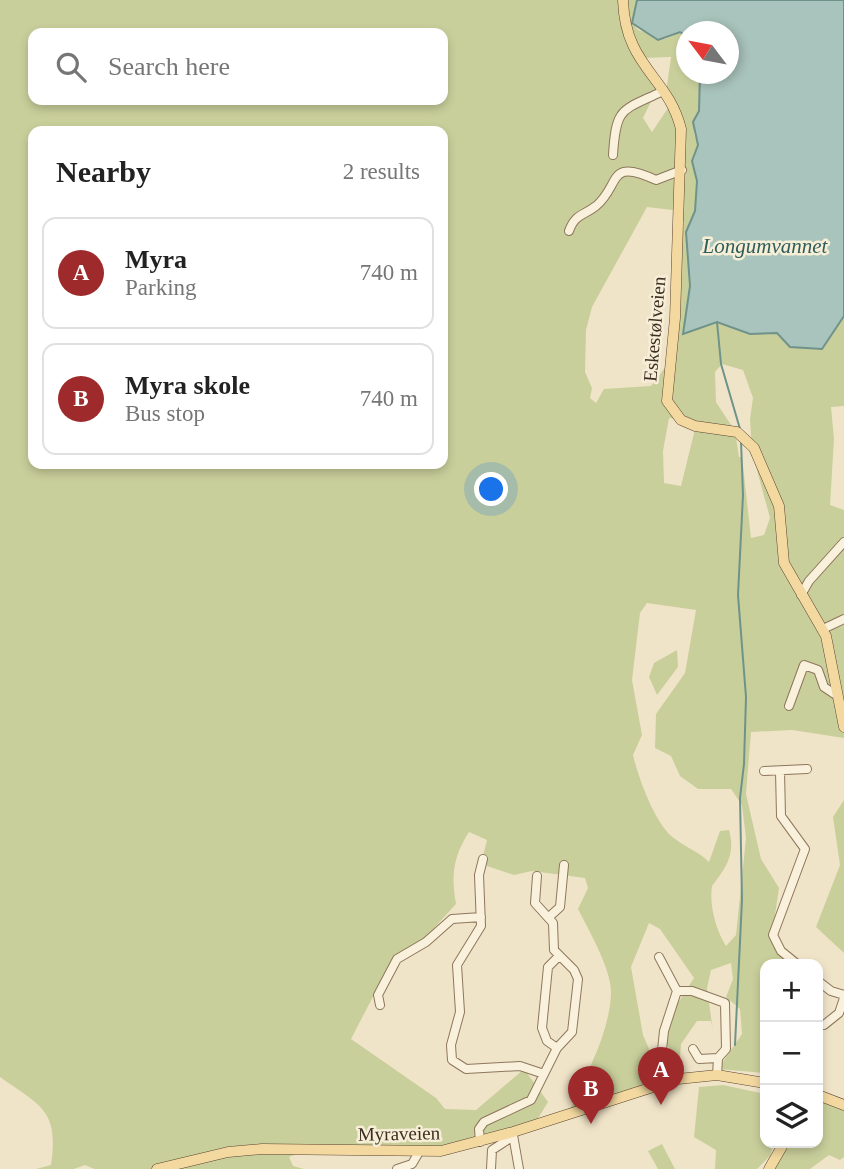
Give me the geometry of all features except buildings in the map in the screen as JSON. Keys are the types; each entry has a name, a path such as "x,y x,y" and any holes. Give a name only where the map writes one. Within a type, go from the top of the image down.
{"main road":[{"name":"Eskestølveien","path":"623,0 624,23 631,45 678,115 682,170 675,318 667,401 675,415 688,423 740,435 754,448 779,506 784,563 823,629 833,656 836,695 844,727"},
{"name":"Myraveien","path":"157,1169 252,1150 441,1151 513,1135 660,1083 717,1075 760,1083"},
{"path":"823,1097 844,1106"},
{"path":"823,1102 844,1106"},
{"path":"769,1169 781,1148"}],"street":[{"path":"613,155 620,115 628,106 662,92"},
{"path":"569,231 573,219 601,201 613,178 637,171 656,180 682,170"},
{"path":"801,595 809,581 844,541"},
{"path":"823,629 844,619"},
{"path":"789,706 804,665 818,670 824,687 836,695"},
{"path":"764,771 807,769"},
{"path":"780,771 781,816 805,849 773,935 781,951 791,959"},
{"path":"484,859 479,875 481,917 478,931 457,965 460,1013 451,1045 452,1060 466,1069 520,1066 544,1074"},
{"path":"549,917 560,907 564,864"},
{"path":"480,1142 479,1129 484,1122 531,1100 557,1048 572,1032 578,979 553,944 553,923 535,903 537,876"},
{"path":"380,1005 378,995 397,958 426,942 452,919 481,917"},
{"path":"557,1048 547,1041 542,1028 548,967 559,956"},
{"path":"659,957 677,990 664,1031 662,1050"},
{"path":"823,985 844,996 839,1013 824,1025"},
{"path":"677,990 692,991 725,1003 726,1049 718,1058 717,1075"},
{"path":"693,1049 699,1059 718,1058"},
{"path":"491,1169 494,1148 513,1135 519,1169"},
{"path":"397,1169 412,1164 419,1152"}],"green space":[{"path":"0,0 637,0 632,23 638,30 665,39 676,34 676,84 700,84 699,111 694,134 698,145 692,161 697,181 695,211 686,232 690,286 685,328 717,322 750,334 777,333 790,347 822,349 844,316 844,406 831,407 834,439 830,505 844,510 844,738 792,730 751,732 746,794 761,859 779,888 774,922 777,945 793,959 760,959 760,1073 718,1069 742,1034 740,1009 726,997 733,979 731,963 711,970 707,988 713,1031 711,1021 697,1021 681,1044 679,1070 665,1039 674,1009 694,978 660,929 649,923 631,967 643,1035 661,1077 668,1078 570,1110 601,1039 611,994 604,962 578,909 588,888 585,878 532,871 514,875 487,866 483,856 487,840 469,832 455,866 456,904 425,938 391,962 351,1039 436,1098 445,1109 476,1110 524,1069 548,1102 537,1120 471,1146 305,1151 289,1157 293,1166 304,1169 94,1169 85,1165 74,1169 36,1169 51,1165 53,1147 49,1121 36,1103 0,1077","holes":["671,57 665,99 670,105 652,132 643,118 658,87 643,58","647,207 681,211 684,223 671,360 651,386 604,389 596,403 590,398 592,388 585,372 586,330 592,307","722,364 743,370 753,398 750,419 752,452 770,518 764,535 751,538 742,457 739,457 735,431 716,402 715,372","669,418 679,419 695,429 681,486 664,483 663,451","647,603 696,610 685,673 656,714 655,748 671,756 680,776 698,789 731,789 742,805 746,838 736,935 726,946 714,917 711,893 712,886 730,854 729,830 720,831 709,862 673,838 657,817 633,755 642,735 632,680 640,613"]},
{"path":"677,650 678,667 657,695 649,677 654,663"},
{"path":"844,800 844,953 816,927 840,865 833,817"},
{"path":"723,1085 760,1093 760,1148 772,1148 770,1156 757,1169 715,1169 716,1150 694,1137 699,1087"},
{"path":"823,1100 844,1107 844,1157 840,1160 829,1155 810,1169 764,1169 778,1148 823,1148"},
{"path":"662,1144 675,1169 658,1169 648,1151"}],"water":[{"name":"Longumvannet","path":"637,0 844,0 844,316 822,349 790,347 777,333 750,334 717,322 683,334 690,286 686,232 695,211 697,181 692,161 698,145 693,122 699,111 700,84 739,84 739,21 676,21 676,33 658,40 632,23"}],"waterway":[{"path":"717,322 721,364 740,429"},
{"path":"735,1045 742,900 740,798 746,697 738,595 743,495 741,441"}],"place":[{"name":"Myra","path":"661,1105"},
{"name":"Myra skole","path":"591,1124"}]}
